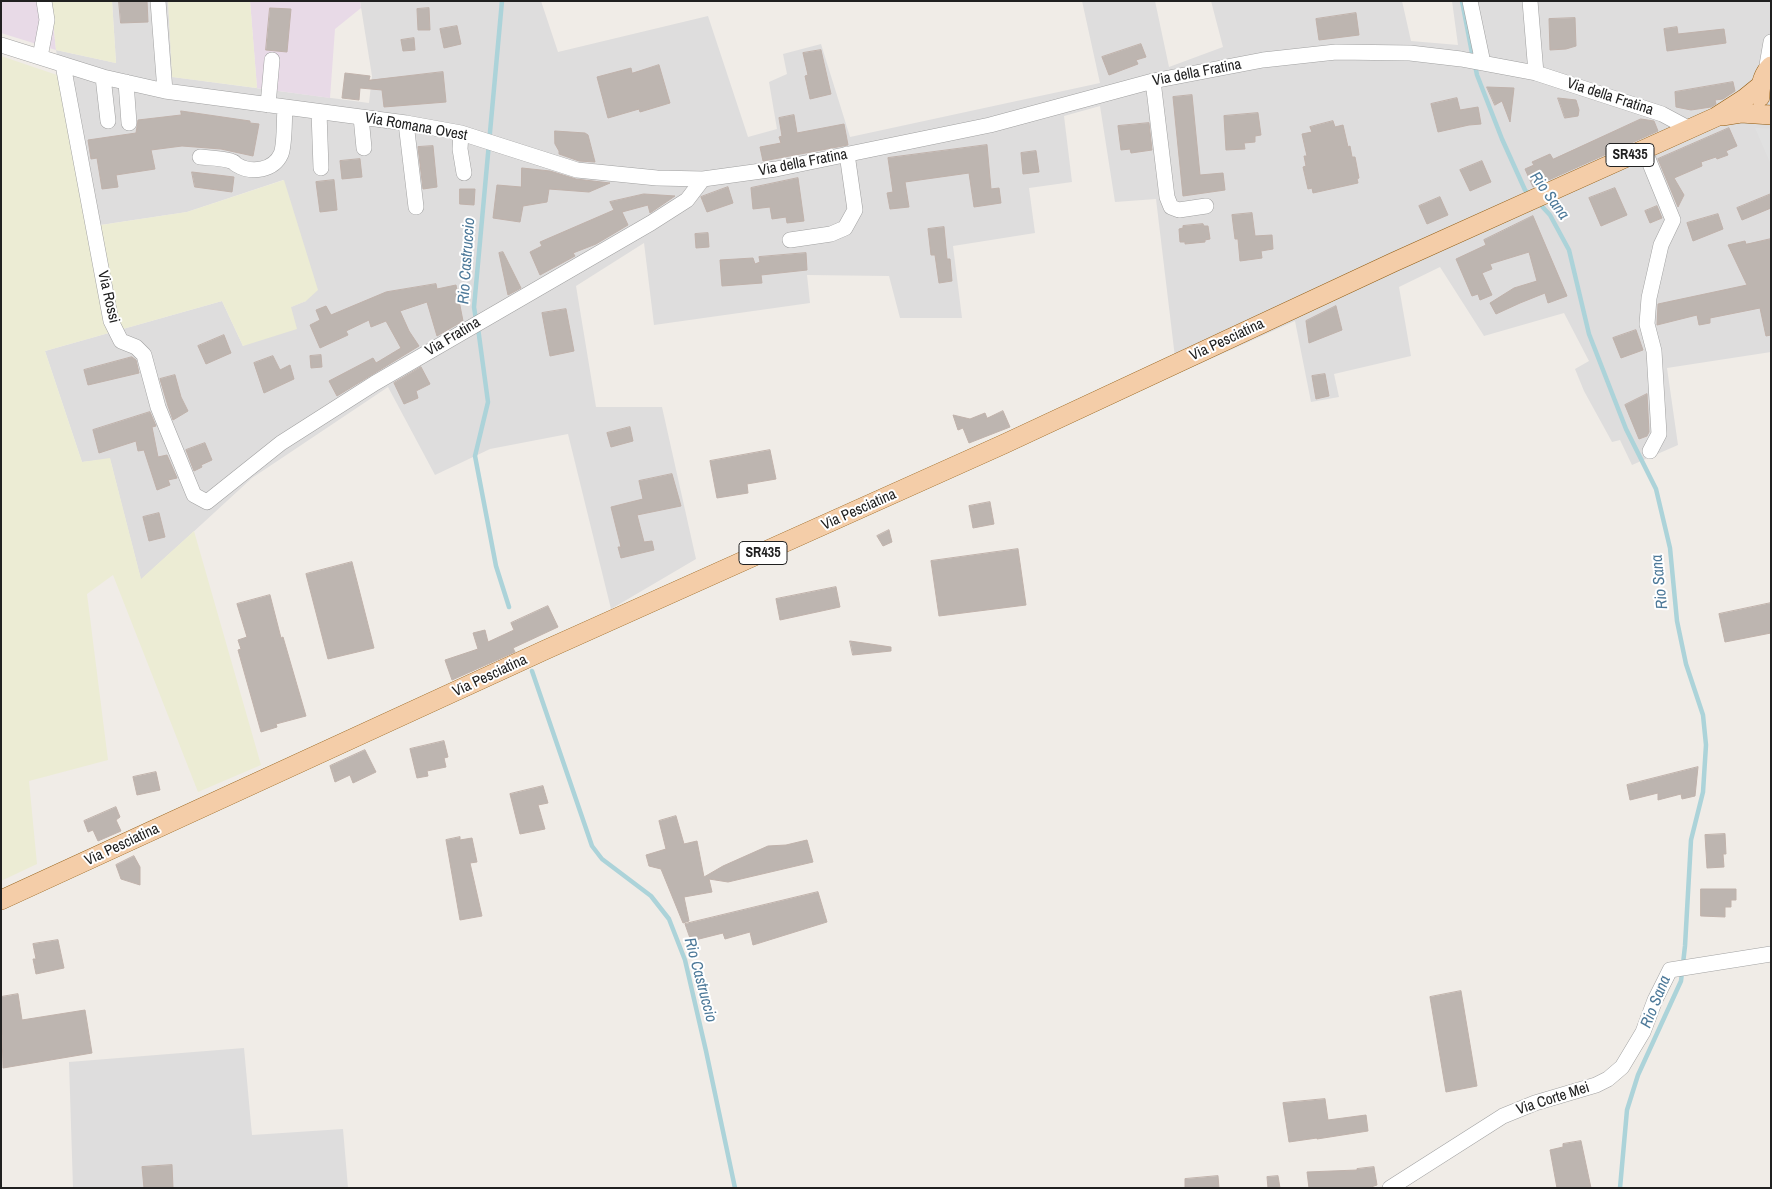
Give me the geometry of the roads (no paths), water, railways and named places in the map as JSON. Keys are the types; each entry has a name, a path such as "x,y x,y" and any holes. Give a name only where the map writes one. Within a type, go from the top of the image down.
{"main road":[{"name":"Via Pesciatina","path":"1766,74 1760,97 1764,107 1771,115"},
{"name":"Via Pesciatina","path":"1,900 545,650 995,448 1522,203 1716,117 1744,99 1766,74"},
{"name":"Via Pesciatina","path":"1716,117 1741,113 1771,115"}],"street":[{"path":"40,57 47,20 44,1"},
{"path":"158,1 165,91"},
{"path":"1470,1 1481,63"},
{"path":"1530,1 1536,73"},
{"path":"1766,74 1771,42"},
{"name":"Via Romana Ovest","path":"1,44 102,77 165,91 406,123 461,133 577,170 656,178 703,179"},
{"name":"Via della Fratina","path":"703,179 776,169 990,125 1153,81 1263,60 1336,52 1410,53 1460,59 1536,73 1662,114 1690,129"},
{"path":"268,106 272,60"},
{"name":"Via Rossi","path":"63,65 111,321 121,342 136,347 144,355 158,407 194,495 207,502"},
{"path":"102,77 108,121"},
{"path":"1153,81 1167,197 1171,207 1179,210 1206,206"},
{"path":"126,82 129,124"},
{"path":"200,157 233,161 245,168 267,169 276,163 282,153 285,107"},
{"path":"319,112 321,168"},
{"path":"361,117 364,148"},
{"path":"406,123 416,207"},
{"path":"461,133 460,149 464,173"},
{"path":"1644,149 1673,220 1661,245 1649,298 1647,324 1654,351 1659,434 1650,451"},
{"path":"790,240 831,234 846,228 855,210 847,154"},
{"name":"Via Fratina","path":"207,502 281,443 375,383 484,318 651,223 687,200 703,179"},
{"name":"Via Corte Mei","path":"1390,1188 1503,1116 1535,1103 1596,1085 1608,1079 1622,1067 1643,1032 1655,1000 1670,970 1771,954"}],"waterway":[{"name":"Rio Castruccio","path":"476,320 474,307 502,1"},
{"name":"Rio Sana","path":"1462,1 1473,58"},
{"name":"Rio Sana","path":"1475,65 1477,75 1502,139 1525,190 1530,195"},
{"name":"Rio Sana","path":"1538,202 1550,215 1569,250 1589,334 1626,429 1656,489 1670,548 1677,621 1686,664 1703,715 1706,745 1703,792 1691,840 1685,946 1681,981 1638,1075 1627,1110 1620,1188"},
{"name":"Rio Castruccio","path":"478,328 488,402 475,456 496,566 509,607"},
{"name":"Rio Castruccio","path":"532,671 592,846 602,859 651,896 669,919 685,960 735,1188"}]}
